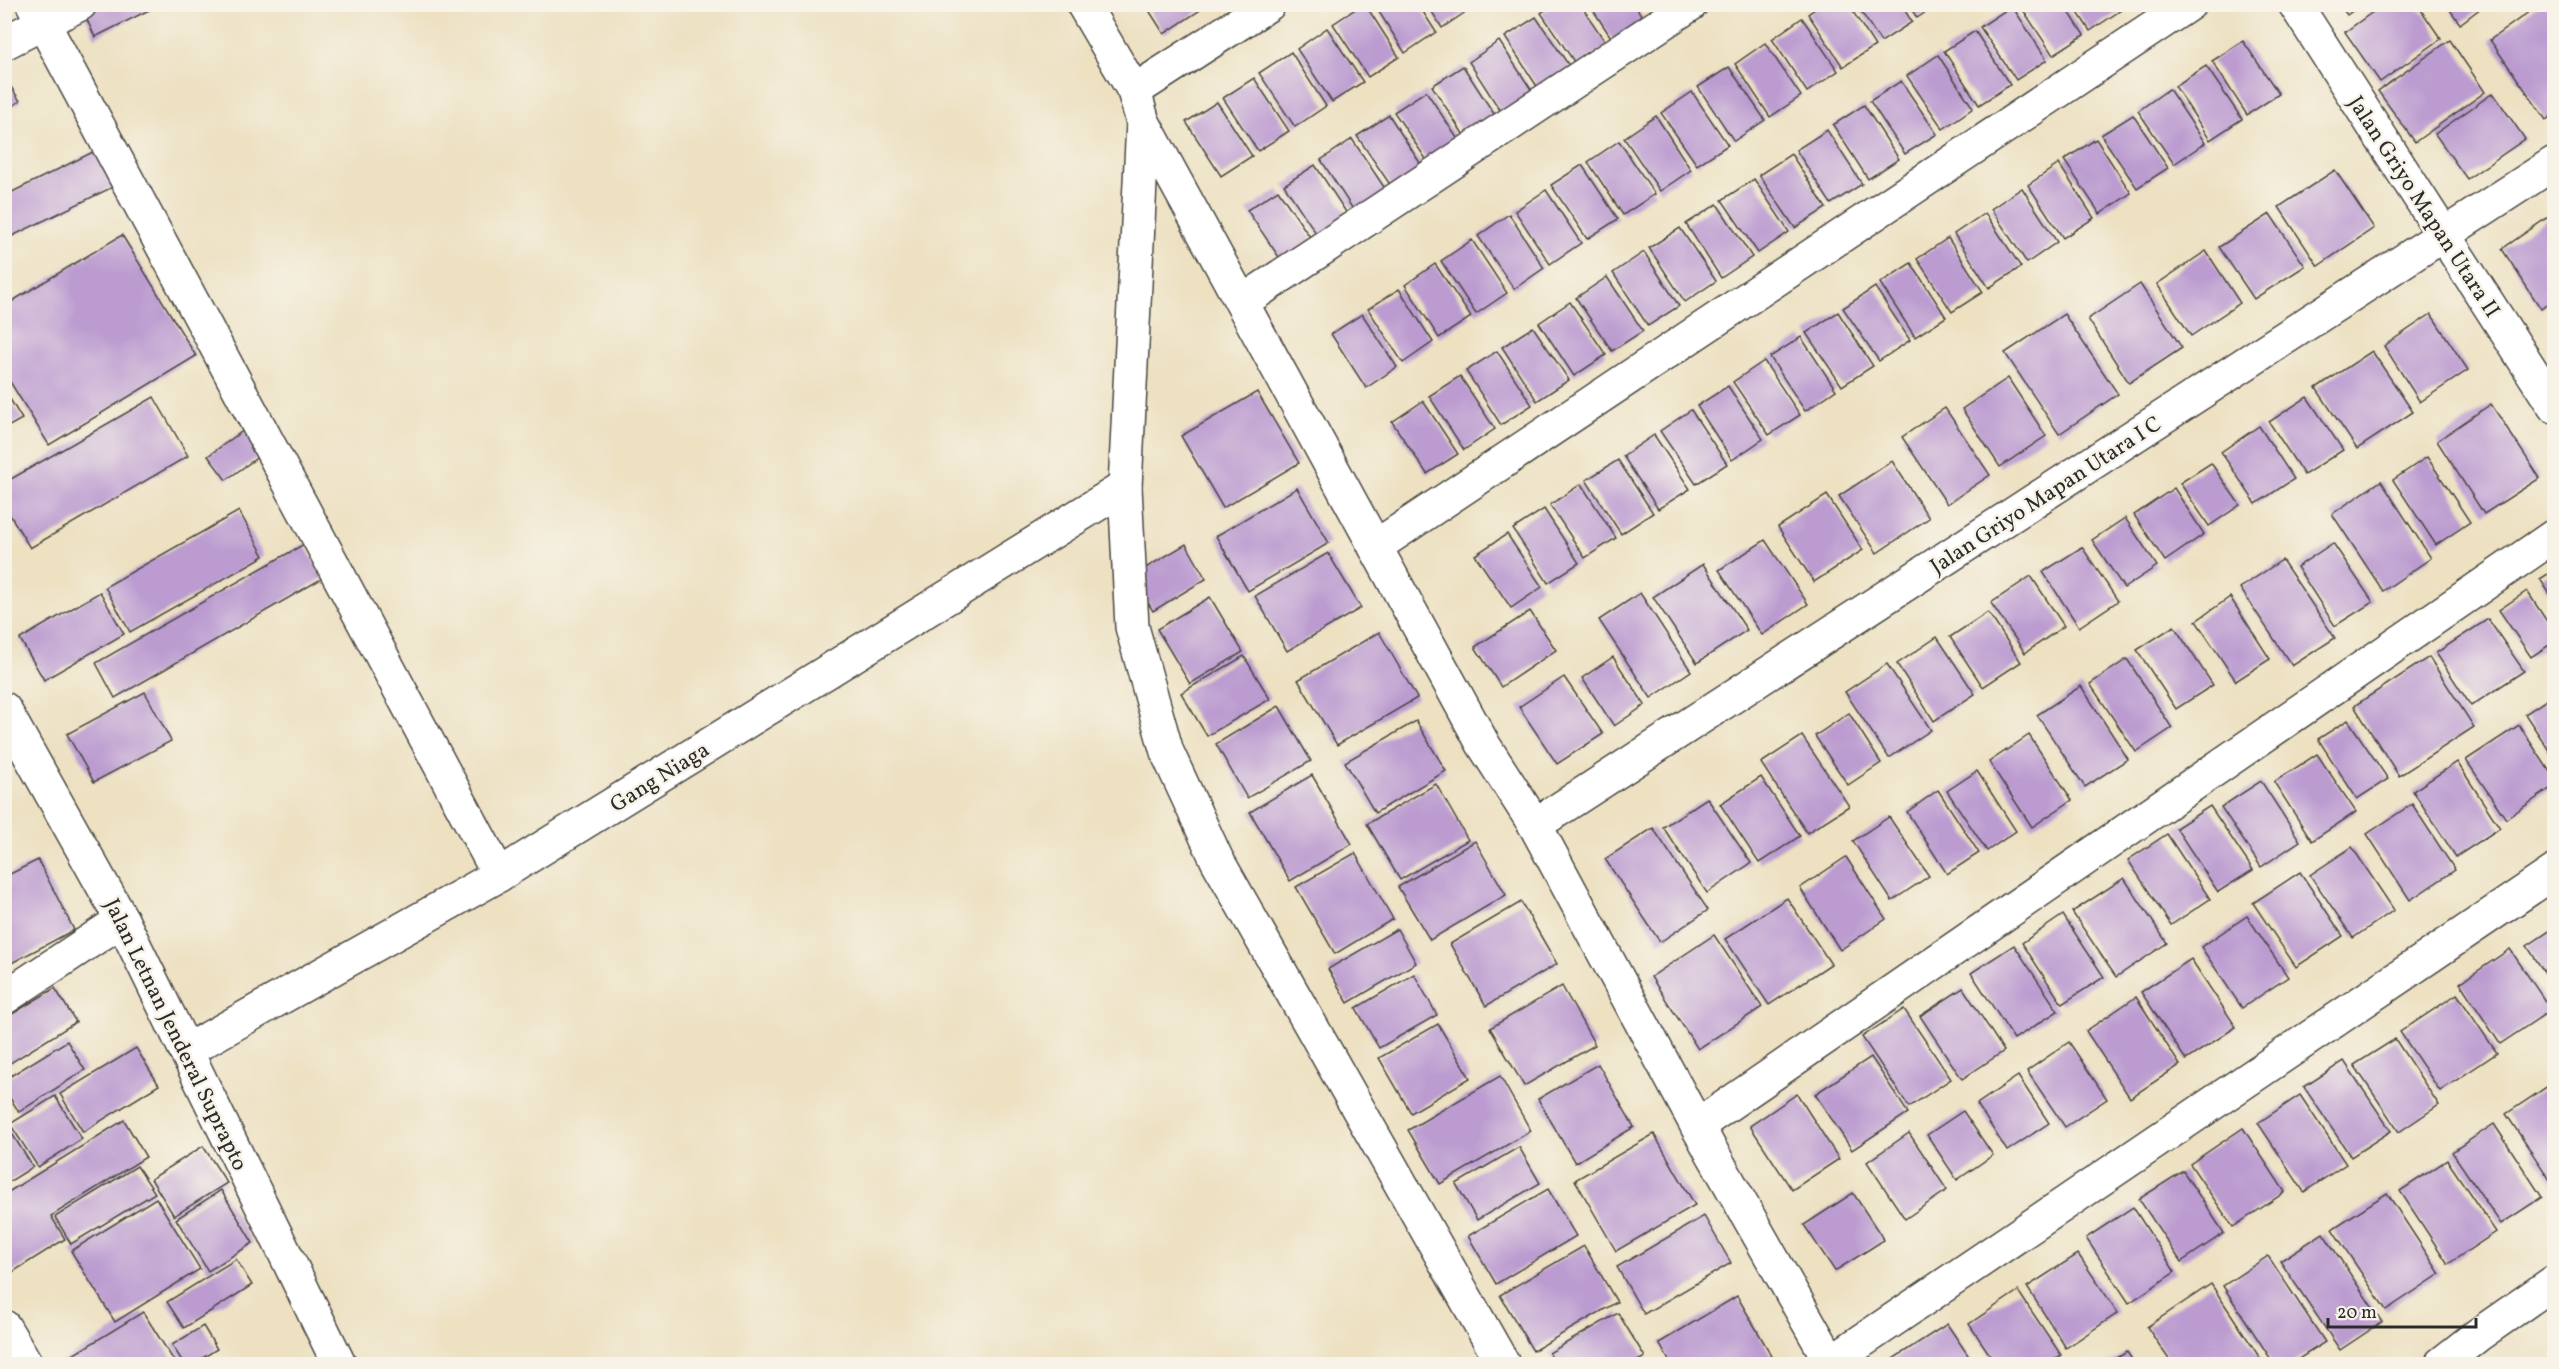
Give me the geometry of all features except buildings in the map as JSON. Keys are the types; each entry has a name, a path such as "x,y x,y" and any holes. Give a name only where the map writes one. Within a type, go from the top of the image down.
{"street":[{"path":"4,43 38,14 80,4"},
{"path":"1083,4 1242,302 1484,744 1535,825 1697,1126 1832,1363 2554,872"},
{"path":"1269,4 1139,106 1125,487 1132,627 1167,752 1217,860 1503,1365"},
{"path":"1242,302 1691,4"},
{"path":"1376,548 2188,4"},
{"name":"Jalan Griyo Mapan Utara II","path":"2295,4 2554,406"},
{"path":"38,14 499,875"},
{"name":"Jalan Griyo Mapan Utara I C","path":"1535,825 2554,163"},
{"name":"Gang Niaga","path":"186,1051 499,875 1125,487"},
{"path":"1697,1126 2554,536"},
{"name":"Jalan Letnan Jenderal Suprapto","path":"4,709 122,920 339,1365"},
{"path":"4,998 122,920"},
{"path":"2441,1365 2478,1335 2554,1282"},
{"path":"4,1327 26,1365"}]}
